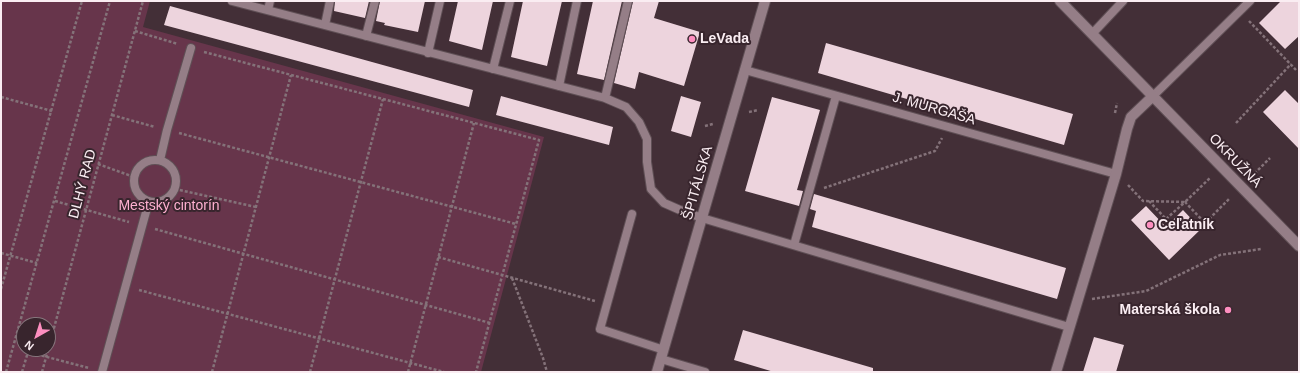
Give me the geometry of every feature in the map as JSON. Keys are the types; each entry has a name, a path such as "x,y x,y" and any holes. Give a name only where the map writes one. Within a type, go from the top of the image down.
{"street":[{"name":"ŠPITÁLSKA","path":"657,372 764,1"},
{"name":"OKRUŽNÁ","path":"1060,1 1299,246"},
{"path":"1056,372 1116,174 1131,117 1152,97"}],"lane":[{"path":"232,1 605,98 626,108 639,122 647,139 647,162 651,190 664,203 702,218 1069,327"},
{"path":"268,10 270,1"},
{"path":"324,25 330,1"},
{"path":"366,36 375,1"},
{"path":"428,52 440,1"},
{"path":"493,69 510,1"},
{"path":"559,86 577,1"},
{"path":"605,98 628,1"},
{"path":"1092,34 1123,1"},
{"path":"1152,97 1250,1"},
{"path":"160,160 167,130 191,48"},
{"name":"J. MURGAŠA","path":"745,70 1116,174"},
{"path":"794,245 836,96"},
{"path":"156,159 160,160 166,162 173,169 176,178 175,189 169,197 160,202 149,201 141,196 135,188 134,177 138,168 146,161 156,159"},
{"path":"102,372 149,201"},
{"path":"632,214 600,329 705,372"}],"path":[{"path":"1,289 82,1"},
{"name":"DLHÝ RAD","path":"6,372 110,1"},
{"name":"DLHÝ RAD","path":"56,320 143,1"},
{"path":"1239,11 1296,70"},
{"path":"135,31 291,75 540,140 476,372"},
{"path":"1236,122 1291,64"},
{"path":"212,372 291,75"},
{"path":"1,97 52,111"},
{"path":"310,372 383,99"},
{"path":"112,115 451,208 516,224"},
{"path":"408,372 474,123"},
{"path":"809,193 935,151 947,127"},
{"path":"1251,177 1270,158"},
{"path":"98,164 134,177"},
{"path":"1149,201 1166,219 1221,167"},
{"path":"1116,174 1143,201 1185,202 1205,223 1230,198"},
{"path":"175,189 256,207"},
{"path":"55,201 490,323"},
{"path":"1077,300 1146,291 1220,255 1261,249"},
{"path":"1,253 37,263"},
{"path":"438,257 607,304"},
{"path":"512,277 547,372"},
{"path":"125,286 444,372"},
{"path":"22,372 26,357"},
{"name":"DLHÝ RAD","path":"42,372 46,357"},
{"path":"50,357 102,372"}],"green space":[{"name":"Mestský cintorín","path":"1,1 150,1 143,27 544,137 481,372 1,372"}],"building":[{"path":"335,1 369,1 365,18 334,11"},
{"path":"380,1 425,1 418,32 384,25 385,23 376,21"},
{"path":"458,1 493,1 482,50 449,41"},
{"path":"523,1 562,1 547,66 511,57"},
{"path":"593,1 622,1 604,80 577,74"},
{"path":"633,1 659,1 654,18 700,32 684,86 639,72 635,89 614,83"},
{"path":"1281,1 1299,1 1299,36 1285,49 1259,23"},
{"path":"170,6 473,90 469,107 164,25"},
{"path":"826,43 1073,114 1064,145 818,73"},
{"path":"1285,90 1299,104 1299,149 1263,112"},
{"path":"501,96 613,127 609,145 496,115"},
{"path":"681,96 701,102 691,137 671,131"},
{"path":"772,97 820,110 797,190 803,191 799,206 745,191"},
{"path":"814,194 1066,268 1057,299 812,227 816,211 810,209"},
{"path":"1146,206 1166,227 1183,210 1201,229 1169,260 1131,220"},
{"path":"743,330 873,368 873,372 774,372 734,360"},
{"path":"1094,337 1124,345 1116,372 1083,372"}],"place":[{"name":"LeVada","path":"692,39"},
{"name":"Ceľatník","path":"1150,225"},
{"name":"Materská škola","path":"1228,310"}]}
